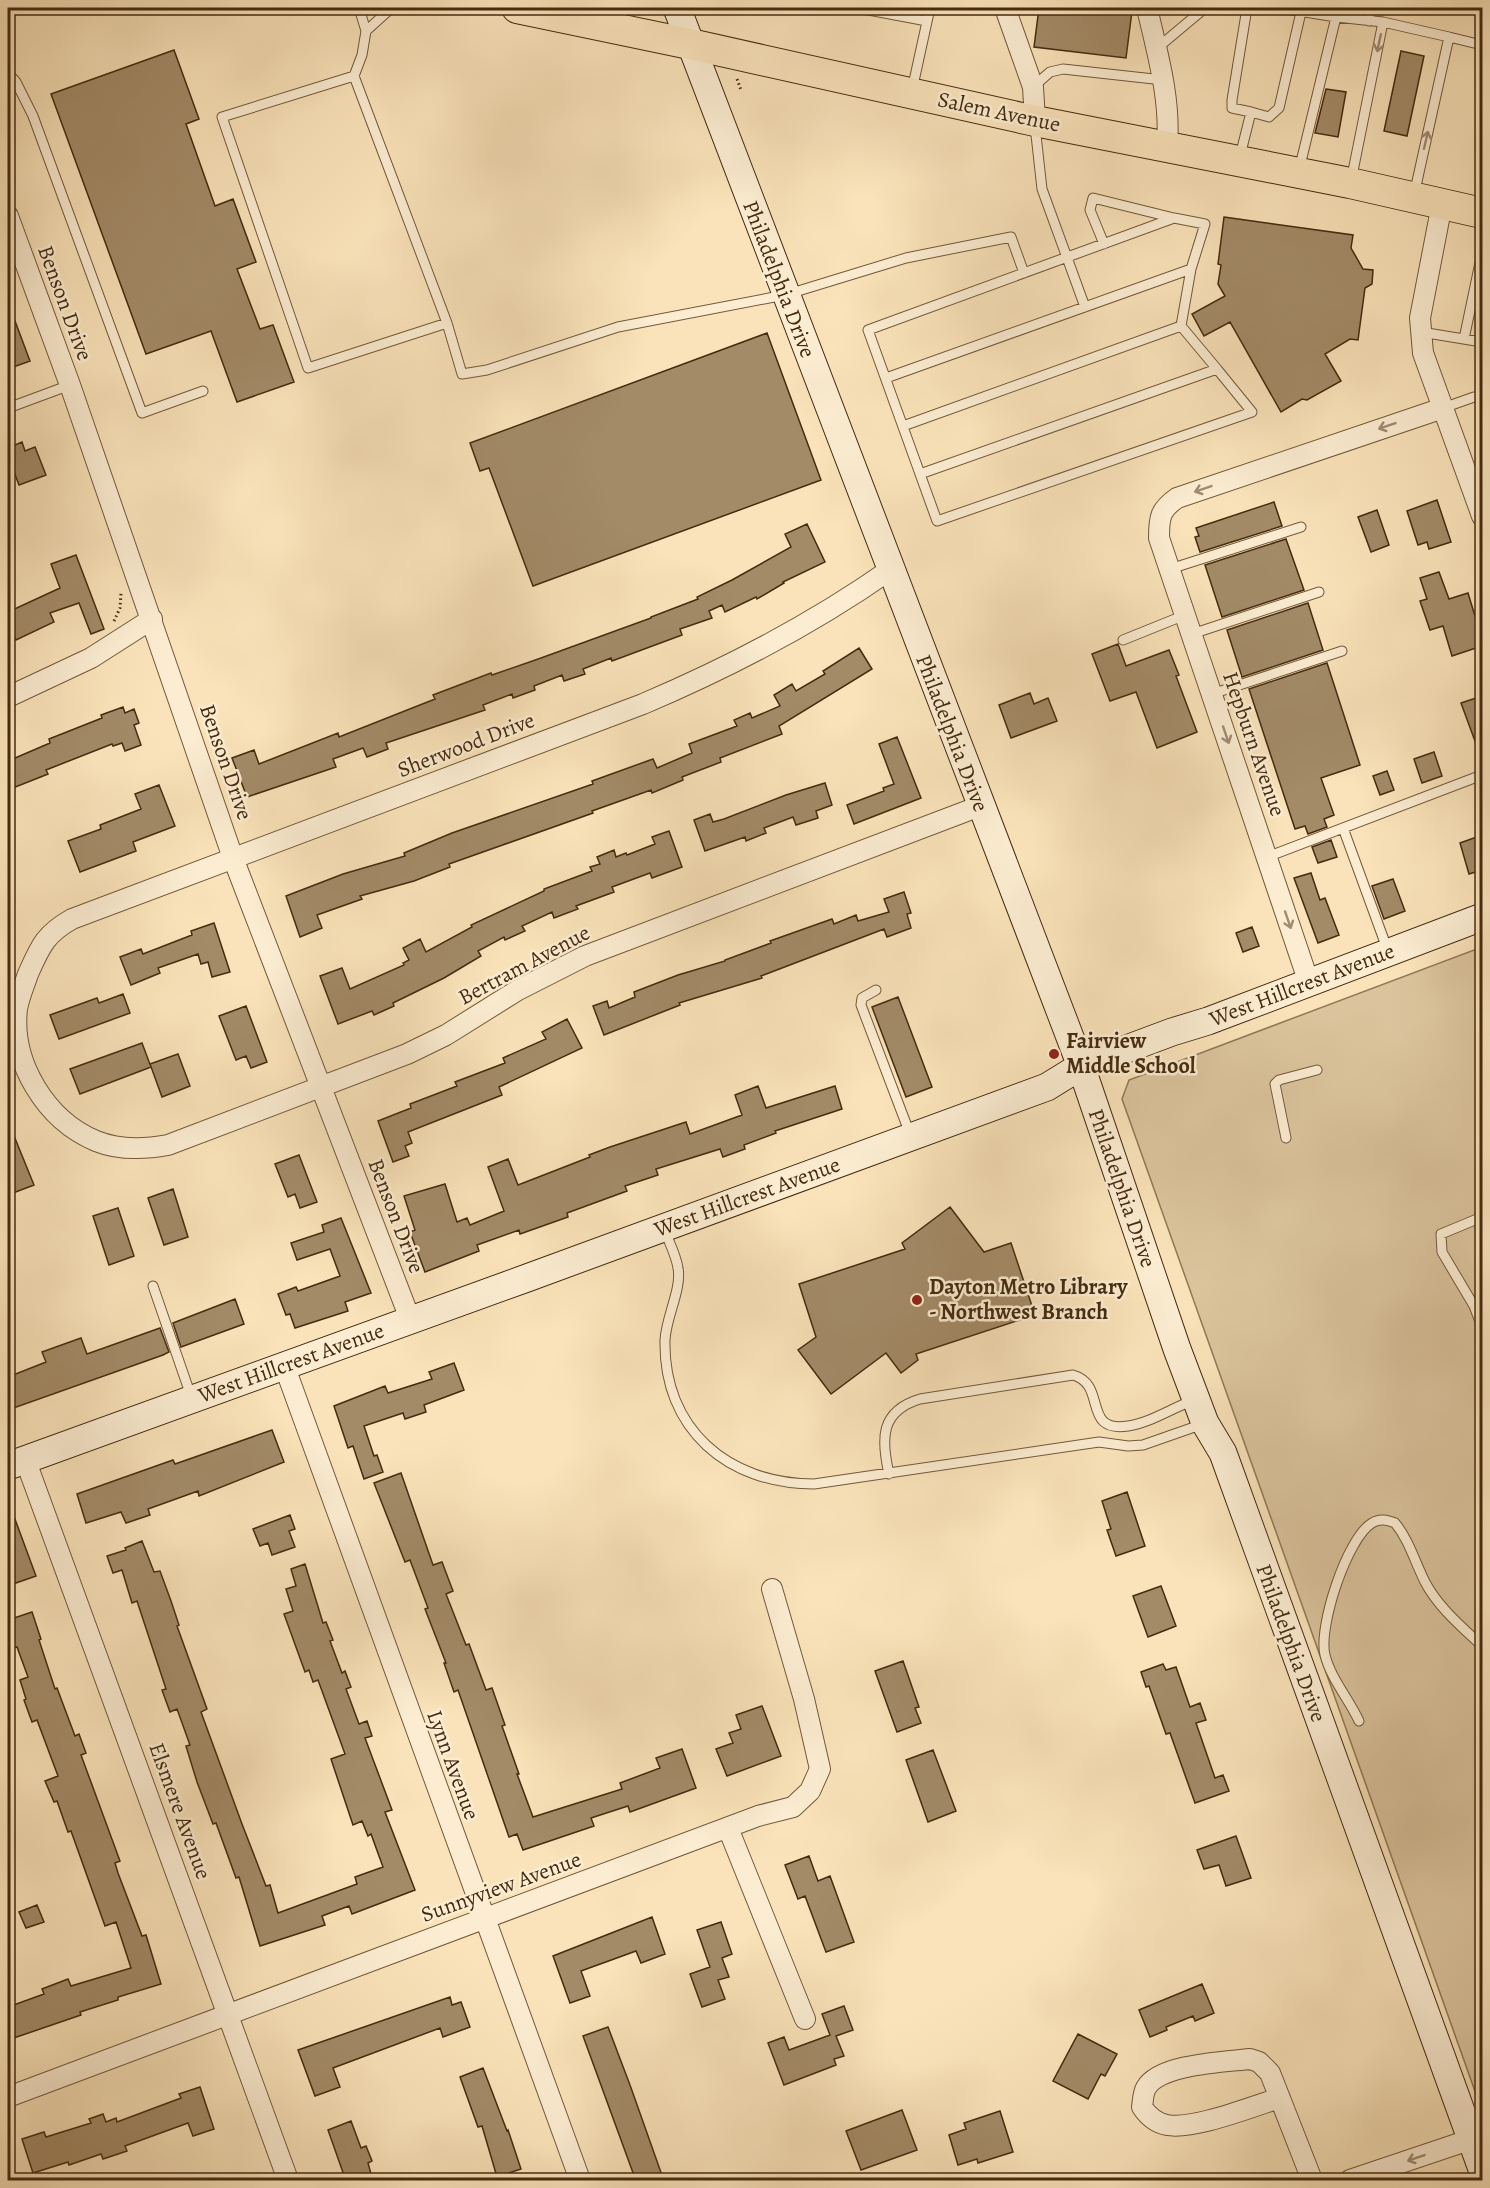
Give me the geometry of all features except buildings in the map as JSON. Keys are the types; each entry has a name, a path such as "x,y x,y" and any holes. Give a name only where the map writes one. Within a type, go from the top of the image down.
{"main road":[{"name":"Salem Avenue","path":"517,8 1035,121 1350,183 1482,213"},
{"name":"Philadelphia Drive","path":"677,8 1081,1066 1123,1195 1201,1411 1223,1454 1482,2169"},
{"name":"West Hillcrest Avenue","path":"16,1462 664,1228 1047,1086 1081,1066 1482,917"}],"street":[{"path":"1005,8 1033,87 1035,121"},
{"path":"1147,8 1163,80 1169,127 1167,146"},
{"path":"1427,201 1420,318 1423,353 1482,516"},
{"name":"Benson Drive","path":"8,216 13,249 70,385 233,858 410,1319"},
{"name":"Hepburn Avenue","path":"1309,983 1159,538 1159,520 1165,506 1177,498 1443,408"},
{"name":"Sherwood Drive","path":"46,938 55,929 72,919 643,704 703,678 821,616 891,569"},
{"path":"8,698 113,646 152,619"},
{"name":"Bertram Avenue","path":"46,938 21,991 17,1010 21,1058 30,1078 48,1105 64,1121 98,1142 125,1147 154,1148 168,1146 407,1054 446,1035 518,990 585,956 980,806"},
{"name":"Lynn Avenue","path":"284,1365 579,2181"},
{"name":"Elsmere Avenue","path":"16,1462 227,2014 288,2181"},
{"name":"Sunnyview Avenue","path":"8,2097 728,1827 793,1807 810,1791 820,1769 804,1699 772,1588"},
{"path":"728,1827 805,2019"},
{"path":"1280,2098 1203,2122 1168,2125 1149,2117 1142,2107 1146,2088 1159,2075 1182,2069 1250,2059 1259,2062 1270,2073 1280,2098 1312,2181"},
{"path":"1350,2181 1472,2139"}],"lane":[{"path":"359,8 366,31 362,55 354,76 447,323 462,374 486,370 618,327 785,295 906,258 1011,237 1024,273"},
{"path":"366,31 389,8"},
{"path":"858,8 927,21"},
{"path":"912,94 930,8"},
{"path":"1156,49 1205,8"},
{"path":"1247,8 1232,108 1269,117 1279,108 1301,12"},
{"path":"1280,8 1383,22 1482,45"},
{"path":"1369,8 1369,21"},
{"path":"1299,173 1335,17"},
{"path":"1350,183 1383,22"},
{"path":"1427,201 1449,37"},
{"path":"1033,87 1050,72 1063,69 1163,80"},
{"path":"8,73 16,82 33,116 142,413 203,391"},
{"path":"354,76 222,117 308,369 447,323"},
{"path":"1238,161 1251,112"},
{"path":"1035,121 1042,189 1085,307"},
{"path":"1104,244 1090,210 1094,198 1205,224 1191,269 1181,326 1252,412 937,521 868,330 1104,244 1174,218"},
{"path":"1464,339 1482,253"},
{"path":"886,378 1191,269"},
{"path":"903,426 1181,326"},
{"path":"1421,332 1482,342"},
{"path":"920,474 1217,369"},
{"path":"8,408 70,385"},
{"path":"1443,408 1474,398 1482,398"},
{"path":"1170,570 1301,527"},
{"path":"1192,634 1319,592"},
{"path":"1123,640 1185,615"},
{"path":"1212,694 1342,651"},
{"path":"1267,857 1482,775"},
{"path":"1343,828 1389,953"},
{"path":"876,990 862,998 861,1005 910,1136"},
{"path":"1286,1138 1275,1084 1279,1080 1317,1070"},
{"path":"1482,1217 1441,1234 1440,1242 1442,1252 1474,1306 1482,1327"},
{"path":"664,1228 678,1269 678,1280 665,1337 666,1368 671,1390 681,1410 703,1441 732,1465 749,1473 789,1484 814,1484 1098,1442 1128,1446 1143,1445 1201,1411"},
{"path":"153,1286 192,1398"},
{"path":"889,1474 885,1452 885,1427 894,1413 904,1404 920,1399 1073,1376 1082,1378 1089,1384 1098,1416 1102,1422 1115,1426 1129,1426 1201,1411"},
{"path":"1114,1443 1115,1426"},
{"path":"1359,1721 1330,1669 1325,1654 1324,1639 1327,1620 1346,1561 1359,1537 1372,1523 1379,1520 1395,1523 1433,1594 1482,1646"}],"path":[{"path":"730,86 741,89 737,80"},
{"path":"109,628 120,608 121,590"}],"shaded area":[{"path":"1482,947 1482,2111 1122,1099 1129,1080"}],"place":[{"name":"Fairview Middle School","path":"1054,1054"},
{"name":"Dayton Metro Library - Northwest Branch","path":"917,1300"}]}
